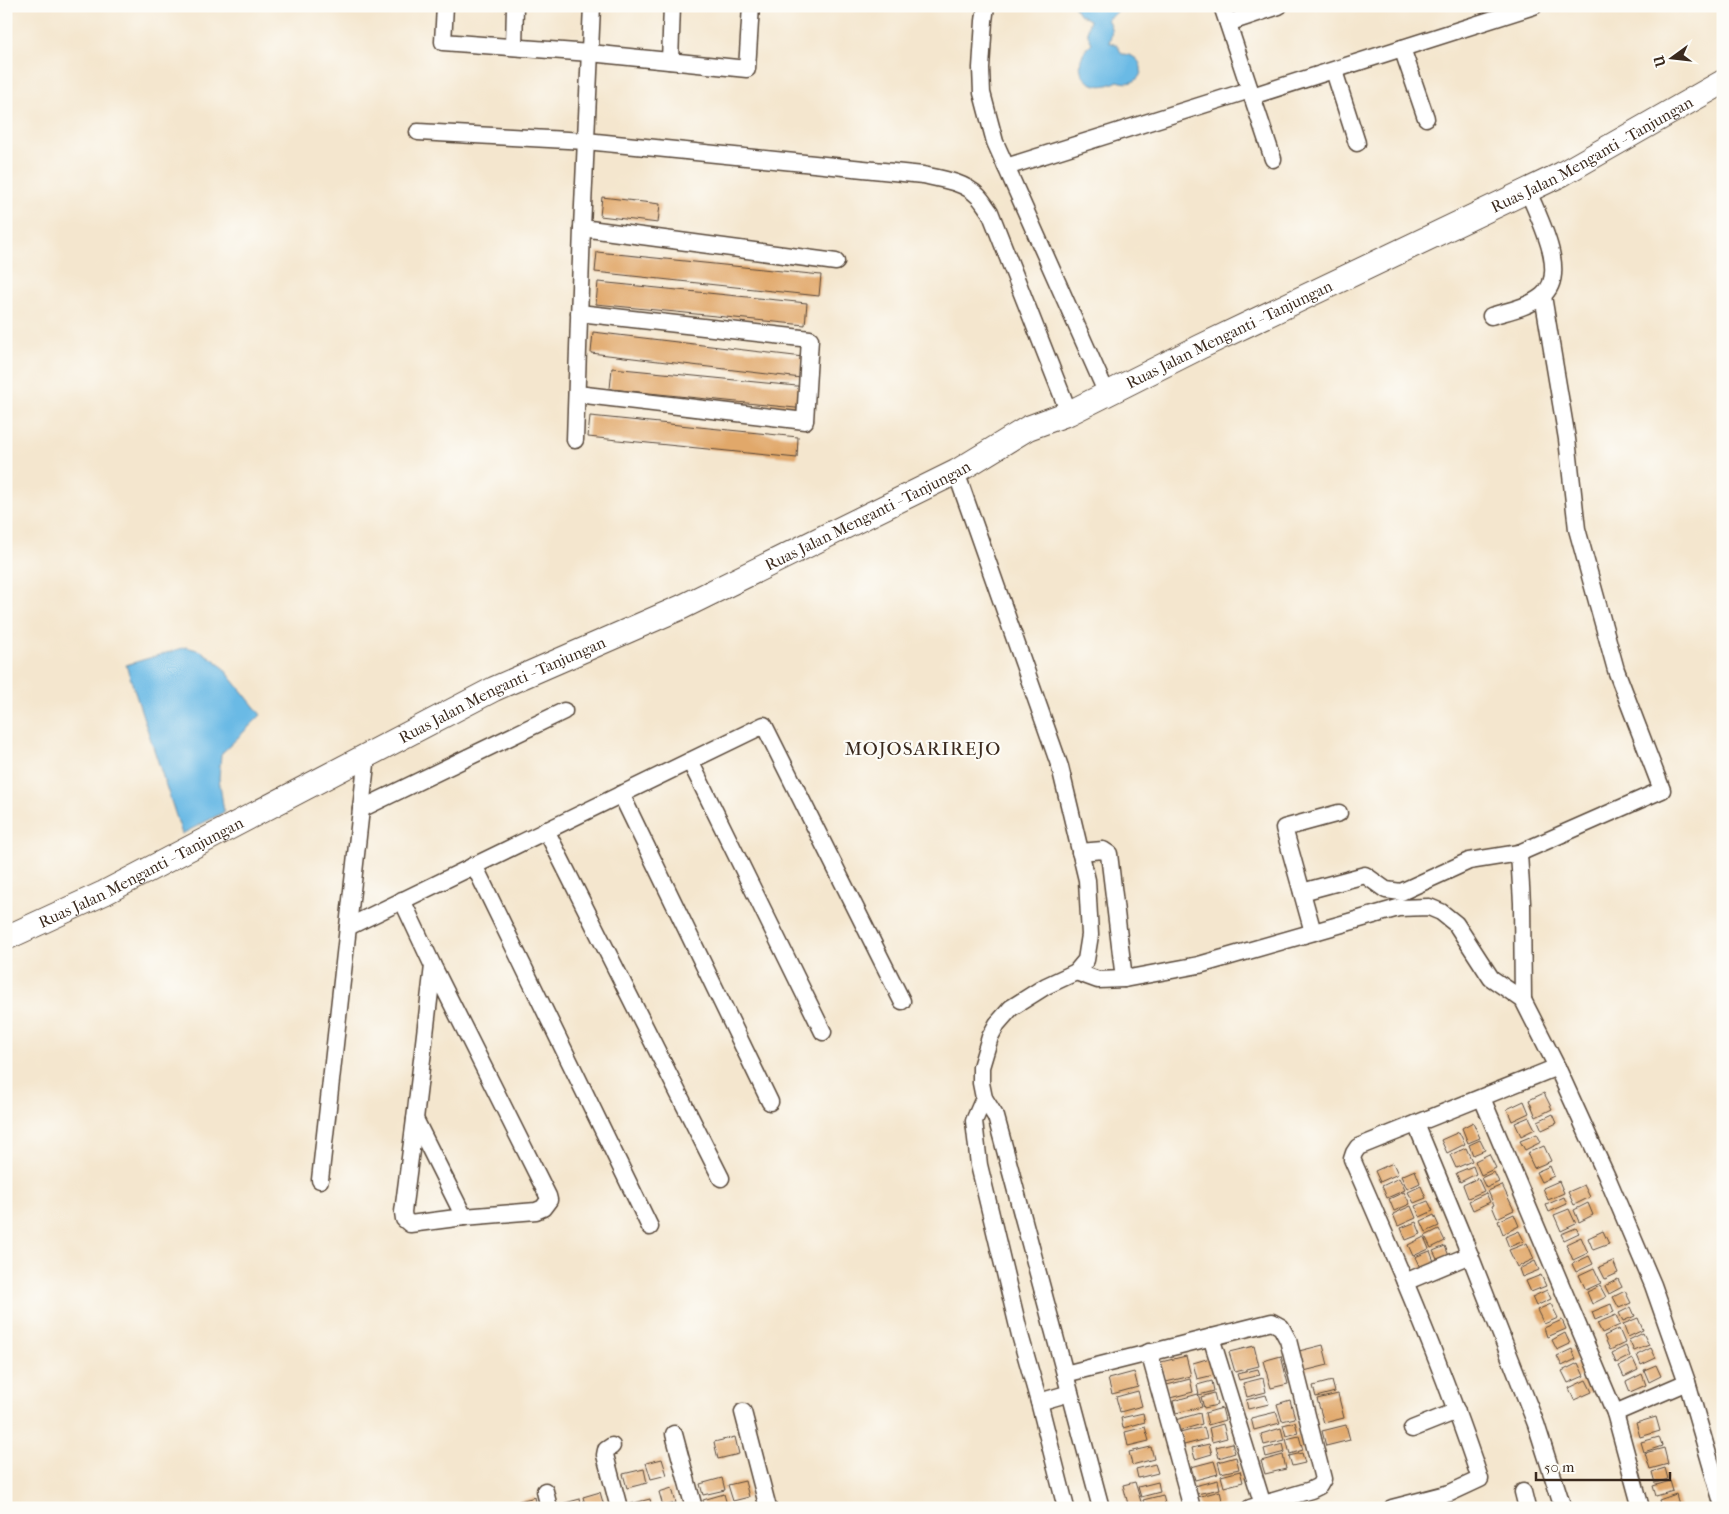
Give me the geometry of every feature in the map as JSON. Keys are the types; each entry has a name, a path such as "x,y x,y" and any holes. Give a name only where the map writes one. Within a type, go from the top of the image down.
{"main road":[{"name":"Ruas Jalan Menganti - Tanjungan","path":"6,938 104,893 494,689 682,607 956,472 1028,428 1069,413 1200,347 1528,191 1562,174 1723,82"}],"street":[{"path":"444,6 443,42 590,53 747,69 750,6"},
{"path":"514,47 515,6"},
{"path":"575,440 592,6"},
{"path":"670,61 672,6"},
{"path":"986,6 980,68 982,93 995,142 1107,394"},
{"path":"1222,6 1273,159"},
{"path":"1228,23 1279,6"},
{"path":"1006,167 1334,70 1534,6"},
{"path":"1402,48 1426,118"},
{"path":"1334,70 1358,143"},
{"path":"418,132 586,141 923,176 947,180 966,187 978,196 990,212 1069,413"},
{"path":"1491,316 1529,304 1543,296 1550,286 1553,256 1528,191"},
{"path":"582,228 836,262"},
{"path":"1302,892 1365,874 1386,890 1400,892 1470,861 1518,853 1662,790 1616,670 1577,529 1567,439 1543,296"},
{"path":"577,394 805,421 810,339 579,313"},
{"path":"956,472 1060,767 1087,880 1090,935 1086,960 1076,972 1046,986 1011,1008 997,1024 990,1037 981,1067 981,1083 984,1098 996,1117 998,1124 1101,1508"},
{"path":"360,809 564,711"},
{"path":"348,926 764,725 902,1001"},
{"path":"320,1180 367,755"},
{"path":"690,761 823,1032"},
{"path":"621,794 770,1102"},
{"path":"1313,932 1284,828 1339,813"},
{"path":"546,830 721,1178"},
{"path":"1080,852 1104,850 1109,854 1124,979"},
{"path":"1518,853 1522,903 1524,1000 1607,1177 1653,1285 1687,1382 1723,1506"},
{"path":"474,865 650,1227"},
{"path":"1428,880 1429,907"},
{"path":"402,900 549,1200 543,1208 536,1211 410,1224 404,1219 403,1212 416,1119 433,966"},
{"path":"1076,972 1098,980 1124,979 1199,965 1398,908 1429,907 1441,912 1456,924 1491,978 1524,1000"},
{"path":"1392,1508 1452,1500 1480,1479 1457,1411 1406,1282 1352,1159 1354,1153 1358,1148 1557,1067"},
{"path":"984,1098 974,1121 979,1165 1020,1335 1066,1508"},
{"path":"1482,1098 1615,1413 1641,1508"},
{"path":"416,1119 464,1217"},
{"path":"1416,1124 1536,1424 1563,1508"},
{"path":"1406,1282 1470,1255"},
{"path":"1065,1374 1149,1352 1272,1322 1281,1327 1288,1340 1323,1479 1320,1486 1256,1506 1211,1337"},
{"path":"1149,1352 1192,1508"},
{"path":"1615,1413 1687,1382"},
{"path":"1039,1402 1070,1393"},
{"path":"1412,1429 1457,1411"},
{"path":"743,1412 768,1508"},
{"path":"674,1434 694,1508"},
{"path":"612,1446 606,1450 604,1455 619,1508"},
{"path":"545,1491 549,1508"},
{"path":"1523,1492 1527,1508"}],"water":[{"path":"1074,6 1120,6 1116,13 1107,19 1111,30 1109,42 1117,45 1122,54 1137,60 1141,66 1139,77 1127,83 1118,81 1107,85 1097,85 1089,82 1084,77 1081,61 1084,52 1092,43 1088,32 1090,20 1079,14"},
{"path":"186,647 201,651 220,664 261,715 221,754 219,778 224,812 182,834 126,665"}],"building":[{"path":"602,197 660,204 658,223 600,216"},
{"path":"597,252 821,275 819,296 595,272"},
{"path":"598,282 807,303 805,325 596,304"},
{"path":"593,332 803,357 801,378 591,353"},
{"path":"612,368 807,387 805,409 610,389"},
{"path":"590,416 798,437 797,458 588,437"},
{"path":"1544,1093 1552,1109 1536,1117 1529,1100"},
{"path":"1524,1101 1529,1113 1512,1121 1507,1109"},
{"path":"1553,1114 1557,1123 1542,1130 1538,1121"},
{"path":"1529,1117 1535,1129 1521,1136 1515,1123"},
{"path":"1473,1122 1480,1138 1468,1143 1462,1128"},
{"path":"1459,1132 1465,1144 1447,1153 1441,1140"},
{"path":"1537,1134 1541,1142 1525,1150 1520,1141"},
{"path":"1480,1140 1485,1150 1473,1155 1469,1145"},
{"path":"1544,1146 1551,1161 1534,1168 1527,1153"},
{"path":"1466,1148 1472,1161 1456,1168 1450,1155"},
{"path":"1489,1154 1496,1168 1481,1175 1475,1161"},
{"path":"1393,1163 1398,1174 1380,1182 1375,1171"},
{"path":"1473,1166 1476,1174 1460,1182 1456,1173"},
{"path":"1550,1166 1554,1176 1541,1182 1536,1172"},
{"path":"1415,1170 1420,1183 1407,1189 1401,1176"},
{"path":"1494,1172 1499,1182 1486,1188 1481,1178"},
{"path":"1399,1178 1405,1190 1387,1198 1382,1186"},
{"path":"1478,1178 1484,1191 1468,1198 1463,1185"},
{"path":"1559,1181 1564,1193 1548,1200 1543,1188"},
{"path":"1502,1185 1514,1210 1497,1218 1488,1191"},
{"path":"1584,1185 1590,1197 1574,1205 1568,1192"},
{"path":"1421,1186 1426,1198 1414,1203 1408,1192"},
{"path":"1404,1192 1410,1204 1394,1211 1389,1199"},
{"path":"1486,1193 1490,1202 1473,1210 1469,1201"},
{"path":"1564,1197 1567,1204 1549,1212 1546,1205"},
{"path":"1428,1201 1433,1211 1420,1217 1415,1206"},
{"path":"1588,1203 1593,1215 1579,1222 1574,1210"},
{"path":"1411,1206 1416,1218 1398,1226 1393,1214"},
{"path":"1569,1209 1576,1224 1561,1231 1554,1215"},
{"path":"1514,1214 1519,1226 1503,1234 1498,1221"},
{"path":"1434,1215 1439,1226 1426,1232 1421,1221"},
{"path":"1416,1222 1421,1234 1406,1240 1401,1228"},
{"path":"1576,1228 1579,1233 1564,1240 1561,1234"},
{"path":"1439,1229 1445,1241 1431,1248 1425,1236"},
{"path":"1519,1231 1524,1241 1509,1247 1505,1237"},
{"path":"1603,1231 1609,1244 1593,1250 1588,1238"},
{"path":"1424,1237 1429,1249 1413,1256 1408,1245"},
{"path":"1581,1237 1588,1253 1573,1260 1566,1244"},
{"path":"1527,1243 1534,1259 1517,1267 1509,1250"},
{"path":"1445,1246 1449,1256 1438,1261 1433,1251"},
{"path":"1430,1251 1435,1264 1421,1270 1415,1257"},
{"path":"1589,1256 1593,1264 1576,1272 1572,1264"},
{"path":"1535,1261 1539,1270 1522,1277 1519,1269"},
{"path":"1613,1261 1618,1273 1605,1279 1599,1267"},
{"path":"1594,1268 1601,1283 1586,1290 1579,1275"},
{"path":"1541,1275 1546,1286 1531,1292 1526,1281"},
{"path":"1618,1279 1622,1287 1609,1294 1605,1286"},
{"path":"1600,1286 1606,1297 1592,1304 1587,1292"},
{"path":"1547,1290 1551,1299 1536,1306 1532,1297"},
{"path":"1625,1291 1631,1303 1619,1308 1613,1297"},
{"path":"1551,1304 1558,1318 1544,1324 1537,1310"},
{"path":"1611,1304 1614,1312 1595,1320 1592,1312"},
{"path":"1631,1307 1635,1316 1623,1321 1619,1313"},
{"path":"1616,1315 1620,1325 1602,1333 1597,1323"},
{"path":"1638,1318 1643,1330 1628,1337 1623,1324"},
{"path":"1562,1320 1566,1329 1547,1337 1544,1328"},
{"path":"1619,1329 1625,1343 1610,1350 1604,1336"},
{"path":"1565,1333 1570,1344 1557,1350 1552,1340"},
{"path":"1643,1333 1649,1345 1634,1351 1629,1340"},
{"path":"1323,1345 1328,1365 1304,1371 1299,1351"},
{"path":"1254,1346 1259,1366 1235,1372 1229,1352"},
{"path":"1626,1346 1630,1356 1616,1363 1612,1353"},
{"path":"1651,1348 1656,1358 1641,1365 1637,1355"},
{"path":"1572,1349 1576,1359 1562,1366 1557,1356"},
{"path":"1186,1356 1191,1376 1166,1382 1161,1362"},
{"path":"1281,1356 1288,1384 1271,1388 1263,1361"},
{"path":"1210,1358 1214,1375 1197,1379 1193,1363"},
{"path":"1633,1359 1638,1370 1624,1377 1619,1366"},
{"path":"1578,1363 1584,1376 1568,1383 1562,1371"},
{"path":"1656,1365 1661,1376 1649,1382 1644,1370"},
{"path":"1258,1369 1260,1375 1239,1380 1237,1374"},
{"path":"1134,1372 1138,1387 1112,1394 1108,1379"},
{"path":"1642,1374 1646,1385 1630,1392 1626,1382"},
{"path":"1263,1378 1266,1392 1247,1397 1243,1383"},
{"path":"1190,1379 1193,1392 1170,1398 1167,1385"},
{"path":"1586,1380 1592,1392 1574,1400 1569,1388"},
{"path":"1212,1381 1214,1391 1199,1395 1197,1385"},
{"path":"1332,1381 1335,1392 1316,1397 1313,1386"},
{"path":"1138,1391 1142,1406 1120,1412 1116,1397"},
{"path":"1214,1393 1217,1405 1204,1408 1201,1397"},
{"path":"1198,1394 1202,1407 1176,1413 1173,1401"},
{"path":"1338,1394 1344,1418 1324,1423 1317,1399"},
{"path":"1266,1395 1269,1404 1248,1409 1246,1400"},
{"path":"1290,1400 1295,1418 1282,1421 1277,1404"},
{"path":"1222,1408 1225,1420 1208,1425 1205,1413"},
{"path":"1276,1412 1280,1423 1254,1430 1251,1418"},
{"path":"1143,1413 1145,1422 1123,1428 1121,1418"},
{"path":"1200,1413 1202,1424 1178,1431 1175,1420"},
{"path":"1656,1417 1660,1431 1640,1437 1636,1423"},
{"path":"1295,1422 1298,1433 1286,1436 1283,1425"},
{"path":"1223,1424 1227,1438 1212,1442 1209,1428"},
{"path":"1346,1425 1350,1440 1326,1446 1322,1431"},
{"path":"1145,1427 1149,1441 1128,1446 1125,1432"},
{"path":"1204,1427 1207,1439 1184,1445 1180,1433"},
{"path":"1281,1428 1284,1440 1264,1445 1261,1434"},
{"path":"1299,1436 1303,1450 1290,1454 1286,1439"},
{"path":"735,1437 739,1454 718,1459 714,1442"},
{"path":"1659,1437 1662,1446 1644,1452 1641,1442"},
{"path":"1232,1443 1235,1453 1219,1458 1216,1447"},
{"path":"1209,1444 1212,1454 1195,1459 1192,1448"},
{"path":"1283,1444 1285,1452 1266,1457 1264,1449"},
{"path":"1151,1447 1154,1459 1132,1465 1129,1452"},
{"path":"1664,1448 1668,1464 1650,1469 1645,1453"},
{"path":"1302,1453 1305,1463 1292,1466 1289,1456"},
{"path":"1283,1455 1286,1469 1265,1474 1261,1461"},
{"path":"1236,1457 1239,1469 1221,1473 1218,1462"},
{"path":"662,1459 667,1475 651,1479 646,1463"},
{"path":"1214,1461 1218,1474 1195,1480 1191,1467"},
{"path":"1155,1464 1158,1473 1138,1478 1136,1469"},
{"path":"1665,1468 1668,1479 1655,1483 1652,1472"},
{"path":"644,1469 647,1483 627,1488 623,1474"},
{"path":"1240,1471 1243,1482 1224,1487 1221,1476"},
{"path":"722,1478 725,1490 703,1495 700,1484"},
{"path":"1218,1480 1220,1489 1197,1494 1194,1486"},
{"path":"745,1481 749,1497 733,1501 728,1485"},
{"path":"1670,1481 1673,1491 1656,1496 1653,1486"},
{"path":"1135,1482 1142,1505 1129,1508 1123,1485"},
{"path":"1158,1482 1160,1492 1141,1497 1138,1487"},
{"path":"672,1488 676,1503 663,1506 659,1492"},
{"path":"1220,1491 1223,1505 1200,1508 1197,1497"},
{"path":"600,1492 604,1506 586,1508 583,1497"},
{"path":"724,1494 728,1508 705,1508 703,1500"},
{"path":"1676,1494 1680,1508 1661,1508 1659,1500"},
{"path":"1163,1495 1166,1508 1145,1508 1143,1500"},
{"path":"535,1497 537,1508 513,1508 512,1503"},
{"path":"580,1499 582,1508 554,1508 554,1506"},
{"path":"650,1499 652,1508 626,1508 626,1505"}],"district":[{"name":"MOJOSARIREJO","path":"923,749"}]}
